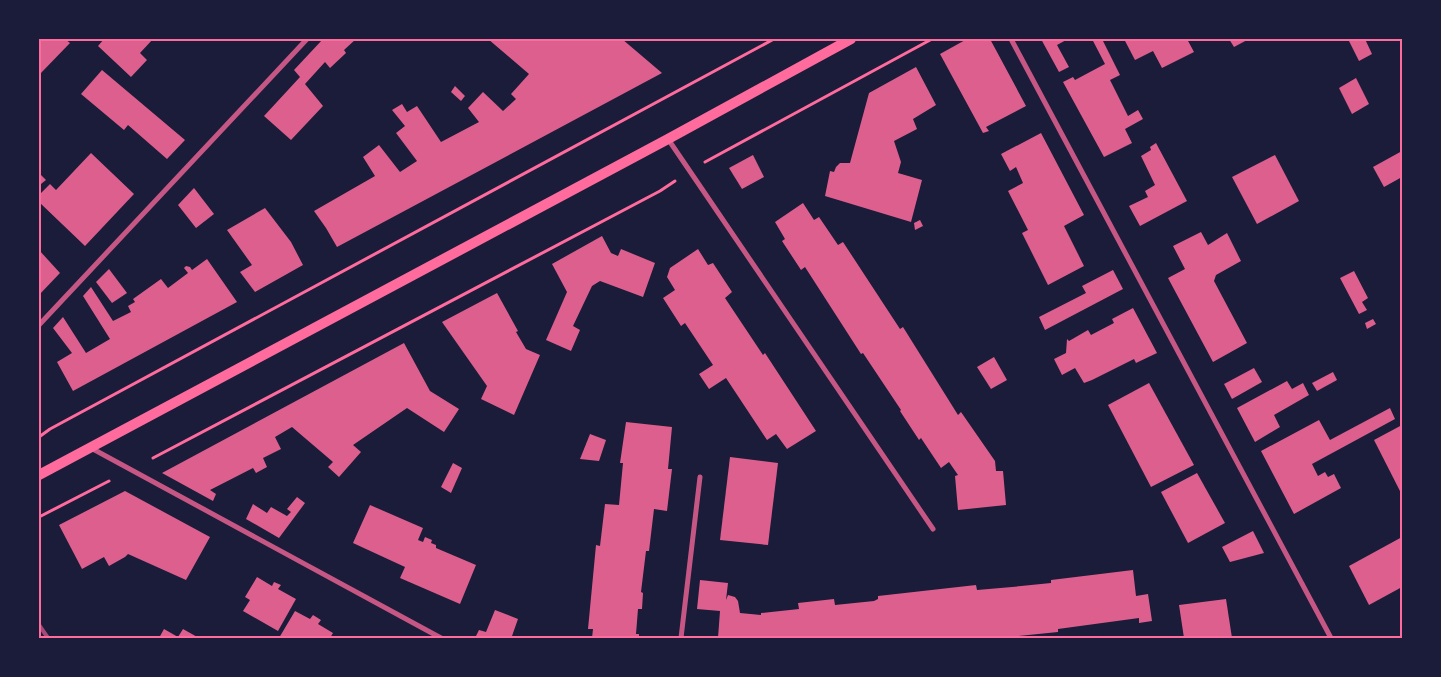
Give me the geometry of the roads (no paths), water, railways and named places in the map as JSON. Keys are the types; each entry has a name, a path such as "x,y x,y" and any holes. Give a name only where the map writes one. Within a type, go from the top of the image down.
{"main road":[{"path":"39,475 668,139 851,39"}],"street":[{"path":"39,324 307,39"},
{"path":"1011,39 1331,638"},
{"path":"668,139 933,529"},
{"path":"90,448 441,638"},
{"path":"681,638 700,477"}],"railway":[{"path":"39,625 48,638"}]}
